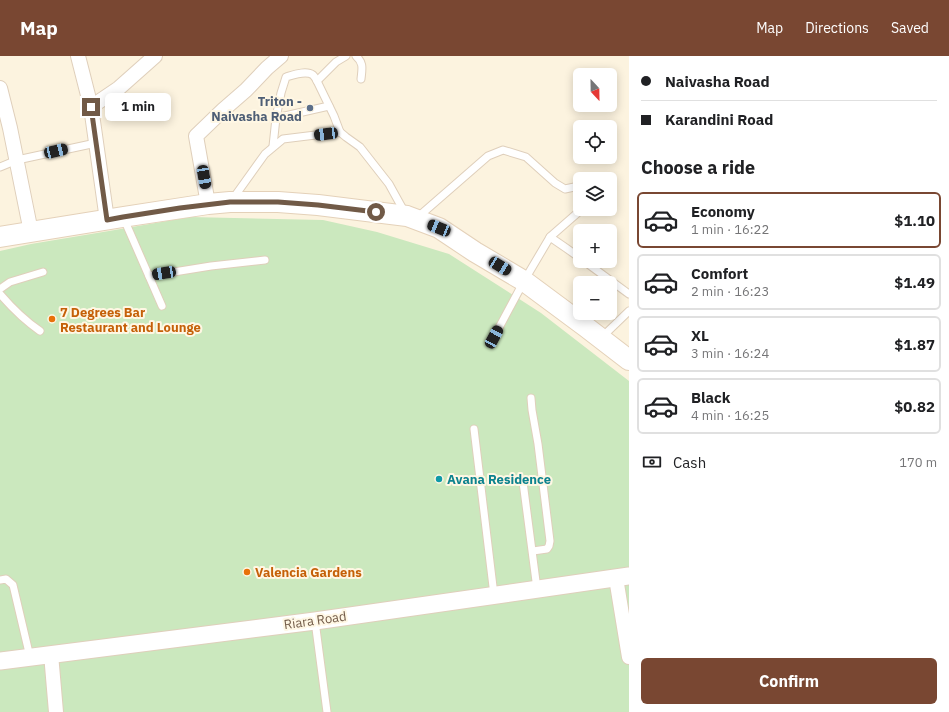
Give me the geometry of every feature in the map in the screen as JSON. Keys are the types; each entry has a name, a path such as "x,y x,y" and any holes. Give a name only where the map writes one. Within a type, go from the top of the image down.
{"main road":[{"path":"0,237 115,218 230,202 278,202 318,205 411,217 439,228 475,252 524,281 629,360"}],"street":[{"path":"78,56 91,107 96,142 115,218"},
{"path":"91,107 119,88 155,56"},
{"path":"208,204 196,136 281,56"},
{"path":"0,88 31,232"},
{"path":"622,577 629,657"},
{"name":"Riara Road","path":"0,661 494,596 622,577"},
{"path":"51,654 56,712"}],"lane":[{"path":"317,81 336,62 346,56"},
{"path":"356,56 362,63 361,79"},
{"path":"273,146 276,118 286,77 309,73 314,76 317,81 340,132 360,147 389,184 411,217 488,156 503,150 526,157 555,183 565,189 573,187"},
{"path":"276,118 329,106"},
{"path":"230,202 265,154 283,139 340,132"},
{"path":"0,167 16,160 96,142"},
{"path":"494,337 550,237 574,216"},
{"path":"115,218 149,276 162,306"},
{"path":"550,237 573,253"},
{"path":"149,276 211,266 265,260"},
{"path":"594,268 629,294"},
{"path":"0,289 10,282 20,278 43,272"},
{"path":"0,294 27,322 40,331"},
{"path":"601,338 629,311"},
{"path":"531,398 550,541 547,549 533,551"},
{"path":"474,429 494,596"},
{"path":"523,482 538,590"},
{"path":"0,580 6,579 13,585 30,657"},
{"path":"315,620 327,712"}],"green space":[{"path":"190,217 323,220 377,232 449,254 541,313 629,381 629,712 0,712 0,251 31,244"}],"place":[{"name":"Triton - Naivasha Road","path":"310,108"},
{"name":"7 Degrees Bar Restaurant and Lounge","path":"52,319"},
{"name":"Avana Residence","path":"439,479"},
{"name":"Valencia Gardens","path":"247,572"}],"route":[{"path":"91,107 107,220 208,204 247,201 318,205 376,212"}]}
